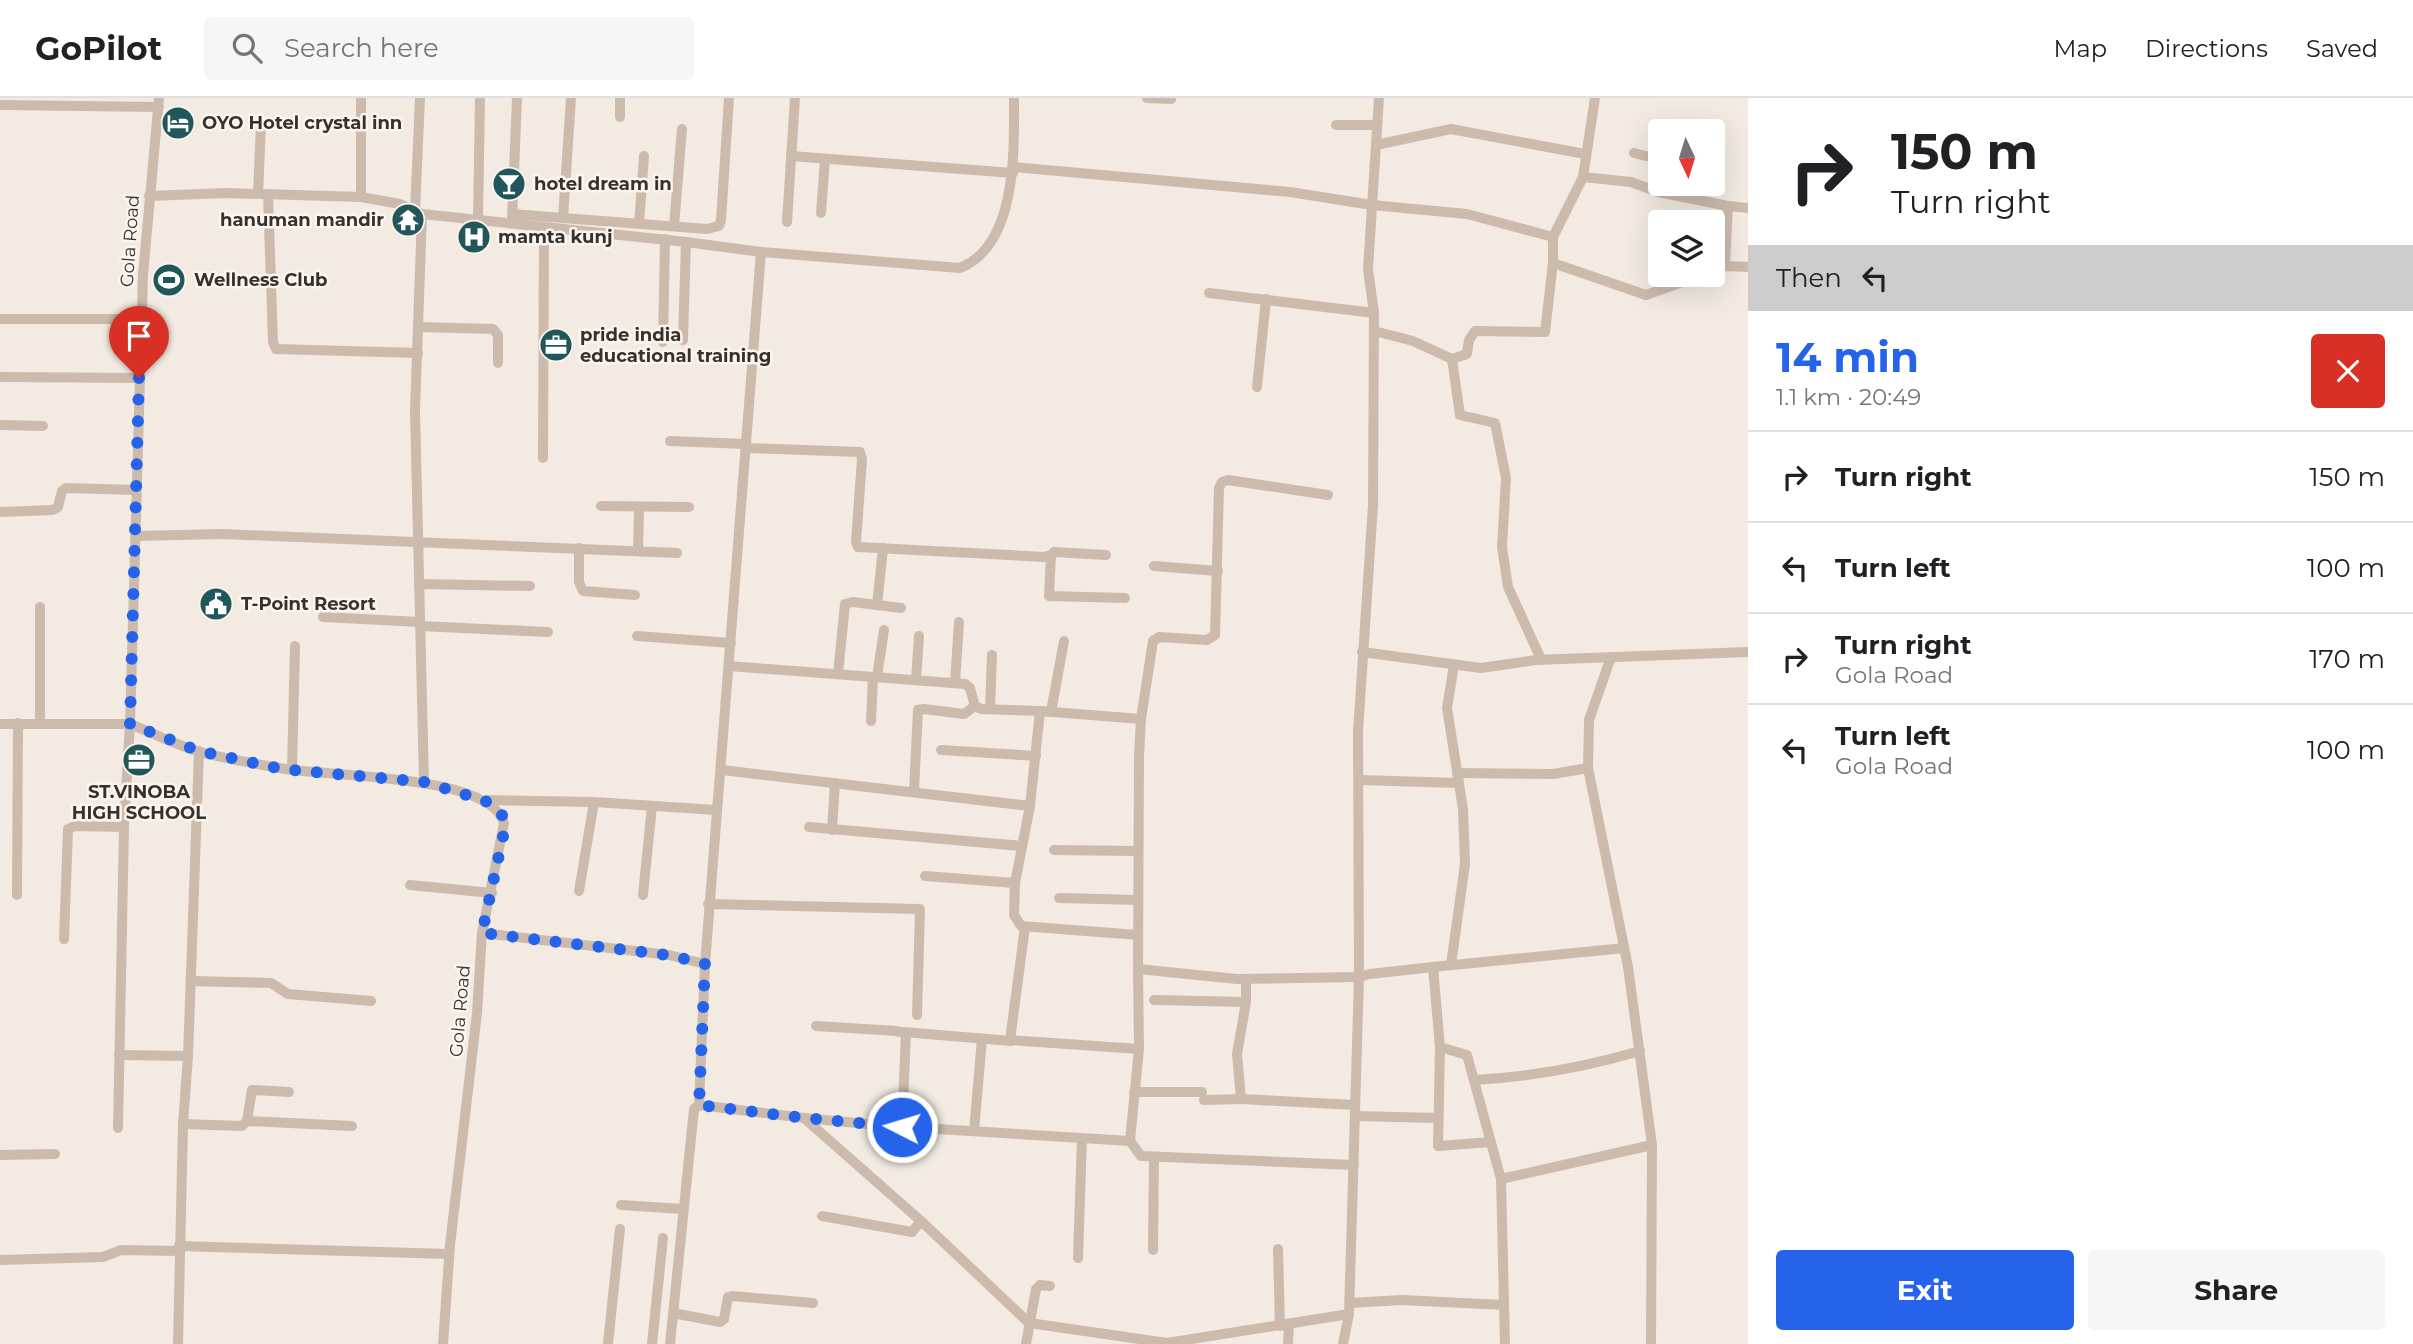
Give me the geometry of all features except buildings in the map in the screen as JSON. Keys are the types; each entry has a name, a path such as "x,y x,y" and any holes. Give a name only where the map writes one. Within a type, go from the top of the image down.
{"street":[{"path":"361,98 361,197"},
{"path":"420,98 420,327 415,411 424,782"},
{"path":"478,219 480,98"},
{"path":"512,219 517,98"},
{"path":"563,218 571,98"},
{"path":"620,98 620,117"},
{"path":"149,196 263,194 361,197 400,204 419,213 478,219 563,218 707,229 720,223 729,98"},
{"path":"787,222 795,98"},
{"path":"512,219 544,228 665,239 761,252 960,268 972,261 993,237 1002,218 1013,170 1014,98"},
{"path":"1147,98 1171,99"},
{"path":"1343,1344 1350,1309 1359,977 1362,652 1373,505 1374,313 1368,269 1379,98"},
{"path":"1374,331 1413,341 1452,359 1468,354 1469,340 1475,331 1545,332 1553,263 1553,237 1583,177 1595,98"},
{"path":"0,105 159,103"},
{"name":"Gola Road","path":"118,1128 124,827 130,724 139,378 149,196 159,103"},
{"path":"261,124 263,194 273,342 276,349 418,353"},
{"path":"1336,125 1377,125"},
{"path":"674,226 682,129"},
{"path":"1376,145 1451,129 1585,154"},
{"path":"1634,153 1648,156"},
{"path":"639,224 644,156"},
{"path":"791,156 1290,192 1372,205 1467,214 1553,237"},
{"path":"821,214 825,159"},
{"path":"1583,177 1631,182 1648,188"},
{"path":"1678,196 1748,208"},
{"path":"1728,206 1725,266 1748,267"},
{"path":"543,458 544,228"},
{"path":"663,342 665,239"},
{"path":"683,340 686,242"},
{"path":"699,1105 708,904 722,770 761,252"},
{"path":"1553,263 1646,295 1668,287"},
{"path":"1209,293 1374,313"},
{"path":"1257,387 1266,299"},
{"path":"0,319 142,319"},
{"path":"420,327 494,329 498,335 498,362"},
{"path":"1452,359 1460,415 1495,424 1506,478 1502,547 1508,587 1541,659"},
{"path":"0,377 139,378"},
{"path":"0,425 43,426"},
{"path":"670,441 860,452 862,459 856,544 858,547 1106,555"},
{"path":"1328,495 1228,480 1222,482 1219,488 1215,635 1207,640 1159,637 1153,639 1141,719 1138,850 1139,1049 1130,1141 1141,1156 1354,1165"},
{"path":"0,512 53,510 57,508 62,491 66,488 136,490"},
{"path":"601,506 689,508"},
{"path":"638,551 639,507"},
{"path":"135,536 223,534 677,553"},
{"path":"579,548 579,582 583,592 635,594"},
{"path":"877,605 883,548"},
{"path":"1051,555 1049,596 1125,598"},
{"path":"1154,566 1218,571"},
{"path":"419,584 530,586"},
{"path":"838,674 845,604 850,601 901,608"},
{"path":"40,607 40,723"},
{"path":"323,617 548,632"},
{"path":"956,683 959,622"},
{"path":"871,721 875,677 884,630"},
{"path":"637,636 731,643"},
{"path":"916,680 919,636"},
{"path":"1064,641 1036,756 1030,806 1014,883 1014,915 1021,926 1025,927 1138,935"},
{"path":"292,770 295,646"},
{"path":"1362,652 1481,668 1541,659 1748,652"},
{"path":"990,709 992,655"},
{"path":"1611,657 1589,720 1588,768 1624,948 1652,1144 1651,1344"},
{"path":"1451,965 1465,864 1463,809 1447,708 1454,665"},
{"path":"729,666 956,683 970,686 975,706"},
{"path":"914,791 918,710 964,714 975,706 1141,719"},
{"path":"17,895 18,723"},
{"path":"0,724 130,724 199,751 292,770 424,782 483,800 594,802 716,810"},
{"path":"941,750 1036,756"},
{"path":"178,1344 183,1124 199,751"},
{"path":"1359,780 1553,774 1588,768"},
{"path":"722,770 1030,806"},
{"path":"832,830 835,783"},
{"name":"Gola Road","path":"444,1344 449,1254 477,1013 482,933 504,823 495,806 483,800"},
{"path":"579,891 594,802"},
{"path":"643,895 652,806"},
{"path":"64,939 68,829 75,826 124,827"},
{"path":"809,827 1022,846"},
{"path":"1054,850 1138,850"},
{"path":"925,876 1014,883"},
{"path":"410,885 492,893"},
{"path":"1059,898 1138,900"},
{"path":"708,904 920,909 917,1015"},
{"path":"1011,1041 1009,1036 1025,927"},
{"path":"482,933 668,955 705,964"},
{"path":"1138,969 1246,979 1359,977 1624,948"},
{"path":"1433,967 1440,1047 1438,1146 1491,1142"},
{"path":"1241,1099 1237,1054 1246,1002 1246,979"},
{"path":"191,981 271,984 288,994 371,1001"},
{"path":"1154,1000 1246,1002"},
{"path":"816,1026 1139,1049"},
{"path":"902,1127 906,1037 903,1032"},
{"path":"975,1131 982,1039"},
{"path":"1440,1047 1467,1055 1501,1179 1505,1344"},
{"path":"1474,1080 1555,1072 1640,1051"},
{"path":"119,1055 188,1056"},
{"path":"247,1121 252,1090 289,1092"},
{"path":"1134,1091 1355,1105"},
{"path":"670,1344 694,1109 699,1105 902,1127 1130,1141"},
{"path":"1355,1116 1438,1118"},
{"path":"804,1118 921,1221 1029,1323 1167,1343 1284,1325 1402,1300 1504,1305"},
{"path":"183,1124 240,1126 247,1121 352,1126"},
{"path":"1078,1258 1082,1138"},
{"path":"1501,1179 1652,1144"},
{"path":"0,1155 55,1154"},
{"path":"1153,1250 1154,1157"},
{"path":"621,1205 683,1209"},
{"path":"822,1216 912,1232 921,1221"},
{"path":"608,1344 620,1229"},
{"path":"652,1344 663,1238"},
{"path":"1278,1248 1288,1344"},
{"path":"0,1260 103,1257 121,1250 179,1249 449,1254"},
{"path":"1026,1344 1037,1286 1050,1286"},
{"path":"673,1312 720,1322 725,1315 727,1299 732,1296 813,1303"}],"place":[{"name":"OYO Hotel crystal inn","path":"178,123"},
{"name":"hotel dream in","path":"509,184"},
{"name":"hanuman mandir","path":"408,220"},
{"name":"mamta kunj","path":"474,237"},
{"name":"Wellness Club","path":"169,280"},
{"name":"pride india educational training","path":"556,345"},
{"name":"T-Point Resort","path":"216,604"},
{"name":"ST.VINOBA HIGH SCHOOL","path":"139,760"}],"route":[{"path":"139,378 130,724 199,751 282,769 424,782 495,806 502,815 504,832 482,933 668,955 705,964 699,1105 902,1127"}]}
